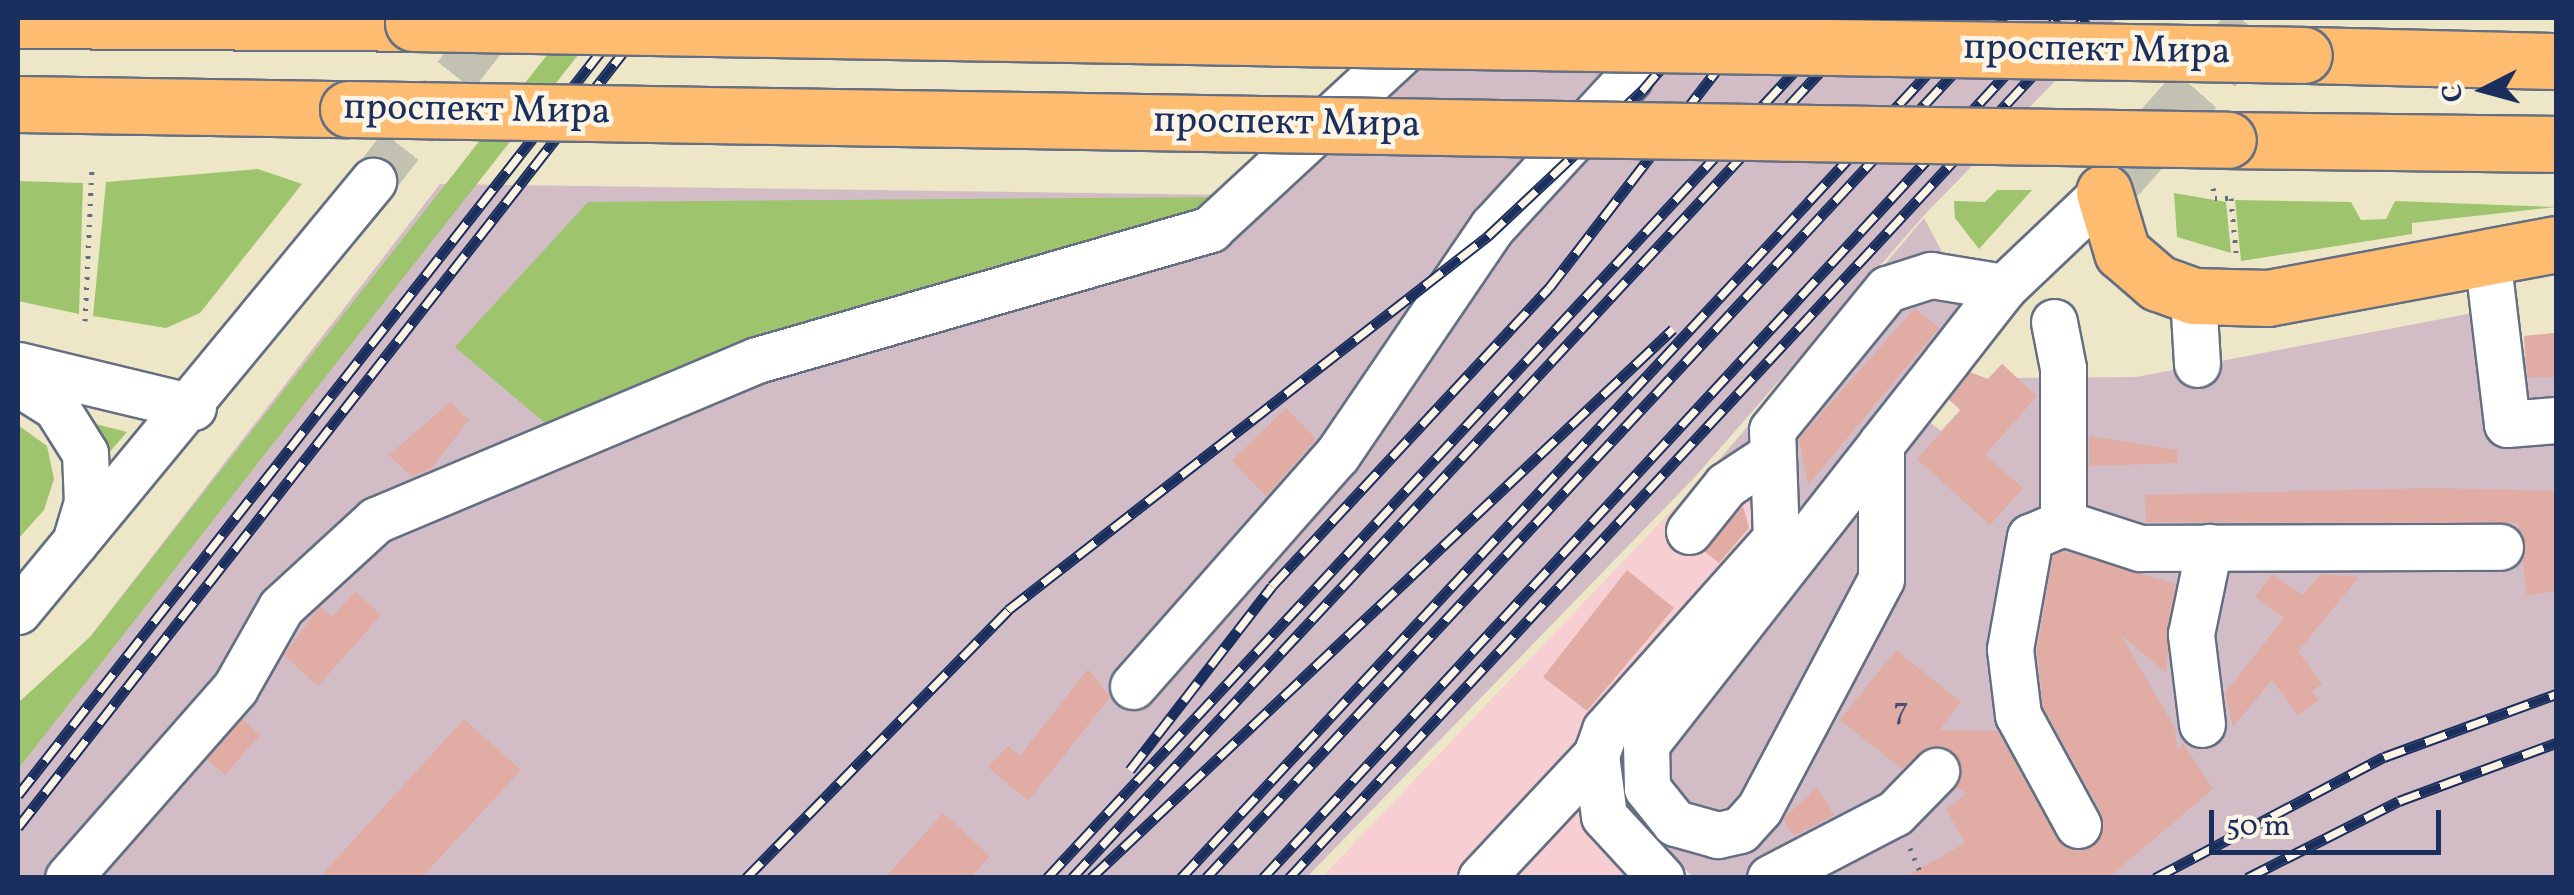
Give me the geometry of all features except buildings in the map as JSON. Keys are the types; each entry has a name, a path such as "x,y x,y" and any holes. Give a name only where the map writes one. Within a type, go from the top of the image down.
{"main road":[{"name":"проспект Мира","path":"18,20 413,22 2556,61"},
{"name":"проспект Мира","path":"18,104 348,109 2221,164 2556,144"},
{"path":"2104,192 2122,252 2158,284 2207,276 2268,298 2556,244"}],"street":[{"path":"68,878 236,688 281,607 376,520 757,360 1210,229 1438,18"},
{"path":"1133,686 1337,455 1492,227 1630,78 1637,18"},
{"path":"18,610 65,562 373,181"},
{"path":"1881,444 1881,579 1759,809 1740,830 1718,835 1675,823 1648,788 1646,744 1881,444 2004,287 2104,192"},
{"path":"2488,256 2507,424 2556,420"},
{"path":"1481,878 1596,755 1605,730 1776,538 1782,517 1768,458 1772,430 1887,289 1931,275 2004,287"},
{"path":"2197,364 2207,276"},
{"path":"2054,322 2063,368 2063,522"},
{"path":"18,366 194,406"},
{"path":"18,384 56,407 85,453 87,502 65,562"},
{"path":"1689,532 1726,485 1768,458"},
{"path":"2078,825 2018,715 2010,648 2030,537 2063,522 2140,548 2500,547"},
{"path":"2202,724 2191,634 2209,547"},
{"path":"1596,755 1604,816 1661,878"},
{"path":"1770,878 1894,813 1936,771"}],"path":[{"path":"2207,276 2236,258 2231,198 2214,198 2221,164"},
{"path":"85,322 92,169"}],"shaded area":[{"path":"1421,18 2117,18 1927,212 1694,478 1307,877 18,877 18,730 440,184 1230,195"},
{"path":"1924,218 1967,299 1926,419 1941,431 1960,410 1947,397 1970,372 1988,379 2002,364 2017,378 2136,377 2473,313 2487,361 2525,357 2524,336 2556,333 2556,877 1693,877 1622,811 1614,762 1623,736 1814,509 1768,512 1714,466"},
{"path":"1714,466 1815,509 1684,872 1693,877 1321,878"}],"green space":[{"path":"576,18 607,18 18,769 18,703 91,636"},
{"path":"258,169 302,184 200,313 166,328 93,316 106,182"},
{"path":"18,181 83,183 79,314 18,301"},
{"path":"1997,190 2032,190 1979,249 1955,218 1954,201 1985,202"},
{"path":"2174,193 2226,202 2231,253 2177,237"},
{"path":"1219,197 1193,217 551,428 455,347 588,202"},
{"path":"2235,200 2351,202 2361,220 2386,219 2395,201 2556,207 2412,223 2412,234 2241,261"},
{"path":"88,422 127,432 101,462"},
{"path":"18,425 47,446 54,479 44,510 18,539"}],"tunnel":[{"path":"373,181 500,18"},
{"path":"2104,192 2259,18"}],"railway":[{"path":"18,795 627,18"},
{"path":"18,827 650,18"},
{"path":"746,878 1008,610 1488,236 1642,91 1704,18"},
{"path":"1130,770 1272,586 1549,288 1757,18"},
{"path":"1047,878 1844,18"},
{"path":"1072,878 1870,18"},
{"path":"1181,878 1979,18"},
{"path":"1206,878 2005,18"},
{"path":"1263,878 2058,18"},
{"path":"1289,878 2086,18"},
{"path":"1091,878 1673,329"},
{"path":"2155,878 2384,757 2556,694"},
{"path":"2247,878 2399,801 2556,743"}]}
